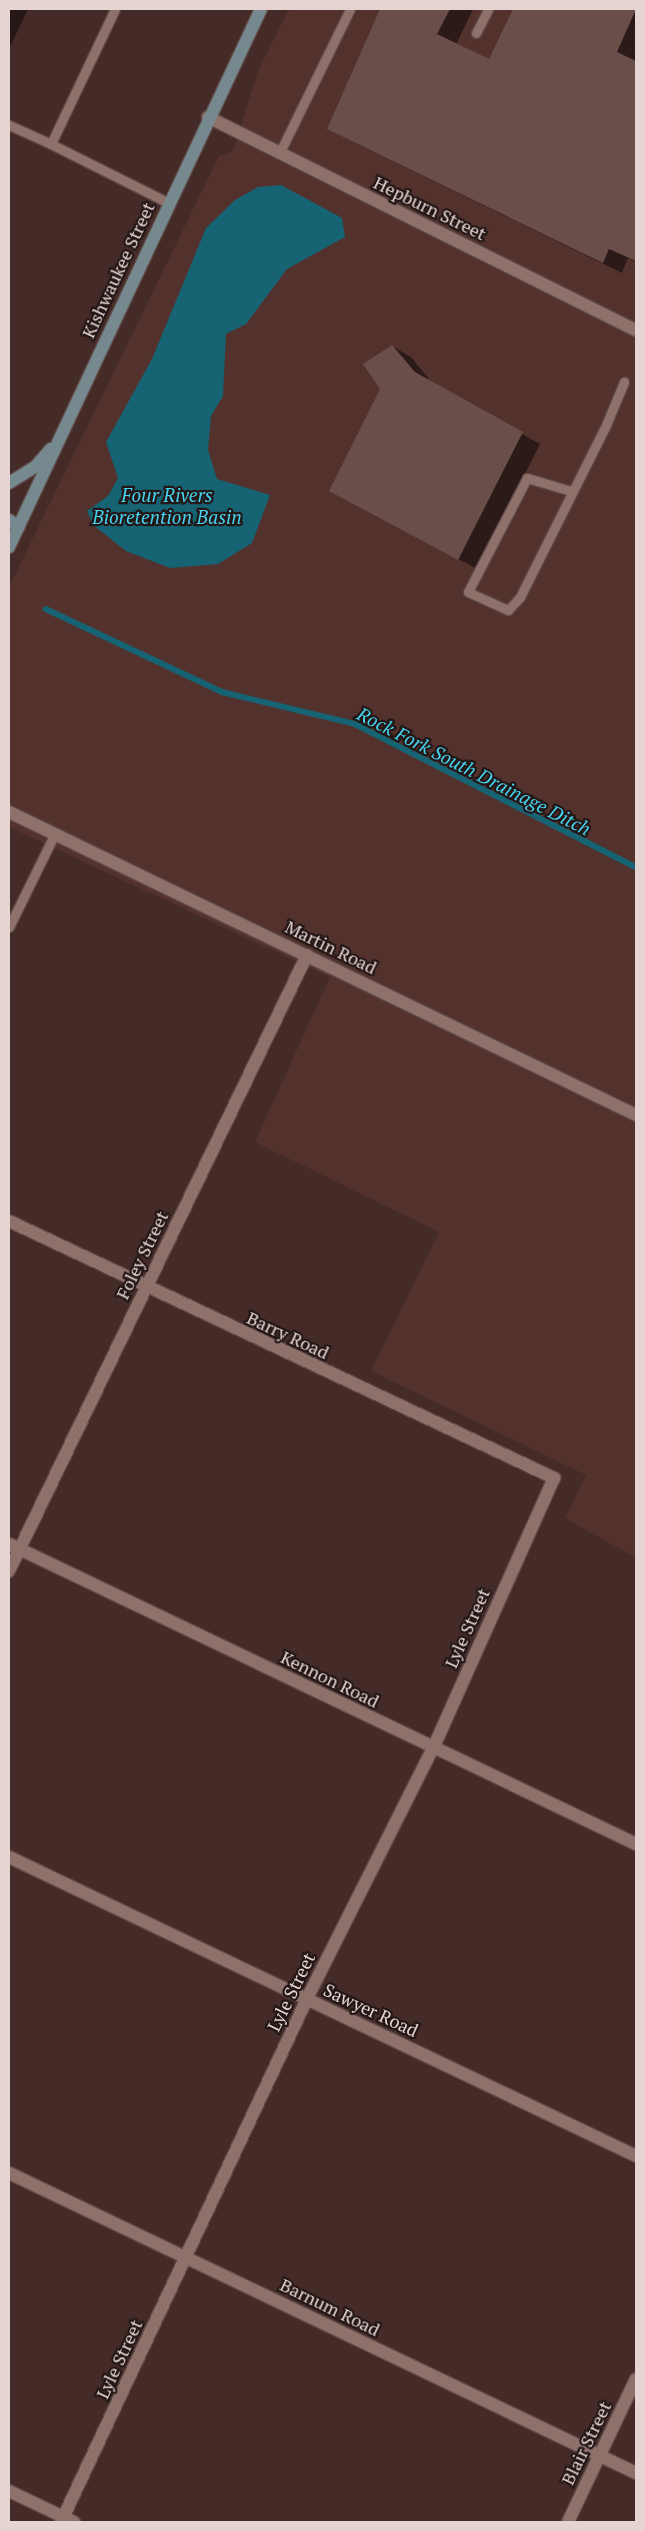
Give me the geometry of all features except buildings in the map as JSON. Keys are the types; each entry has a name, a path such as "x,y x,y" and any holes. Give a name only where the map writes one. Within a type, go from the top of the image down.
{"street":[{"name":"Kishwaukee Street","path":"9,547 12,524 60,440 208,117 261,9"},
{"name":"Hepburn Street","path":"208,117 636,330"},
{"path":"9,484 36,466 60,440"},
{"name":"Martin Road","path":"9,812 636,1115"},
{"name":"Foley Street","path":"9,1571 14,1546 145,1288 307,955"},
{"name":"Barry Road","path":"9,1221 145,1288 554,1478"},
{"name":"Lyle Street","path":"66,2521 307,1999 433,1748 554,1478"},
{"name":"Kennon Road","path":"14,1546 636,1844"},
{"name":"Sawyer Road","path":"9,1857 636,2156"},
{"name":"Barnum Road","path":"9,2173 636,2473"},
{"name":"Blair Street","path":"568,2522 636,2379"},
{"path":"9,2491 66,2521"}],"lane":[{"path":"51,144 115,9"},
{"path":"280,152 350,9"},
{"path":"476,33 488,9"},
{"path":"9,125 168,203"},
{"path":"571,491 527,478 468,592 508,610 520,597 624,382"},
{"path":"9,927 54,834"}],"shaded area":[{"path":"289,9 636,9 636,1558 565,1518 586,1475 371,1371 439,1232 255,1142 330,977 9,827 9,587 219,156 233,151 258,71"}],"water":[{"name":"Four Rivers Bioretention Basin","path":"281,185 342,218 345,237 287,269 246,324 226,334 223,396 211,416 208,450 217,479 270,495 252,543 218,564 170,568 126,551 93,525 87,511 108,496 118,478 106,442 152,359 206,228 235,200 258,187"}],"waterway":[{"name":"Rock Fork South Drainage Ditch","path":"46,609 222,692 355,724 636,867"}]}
